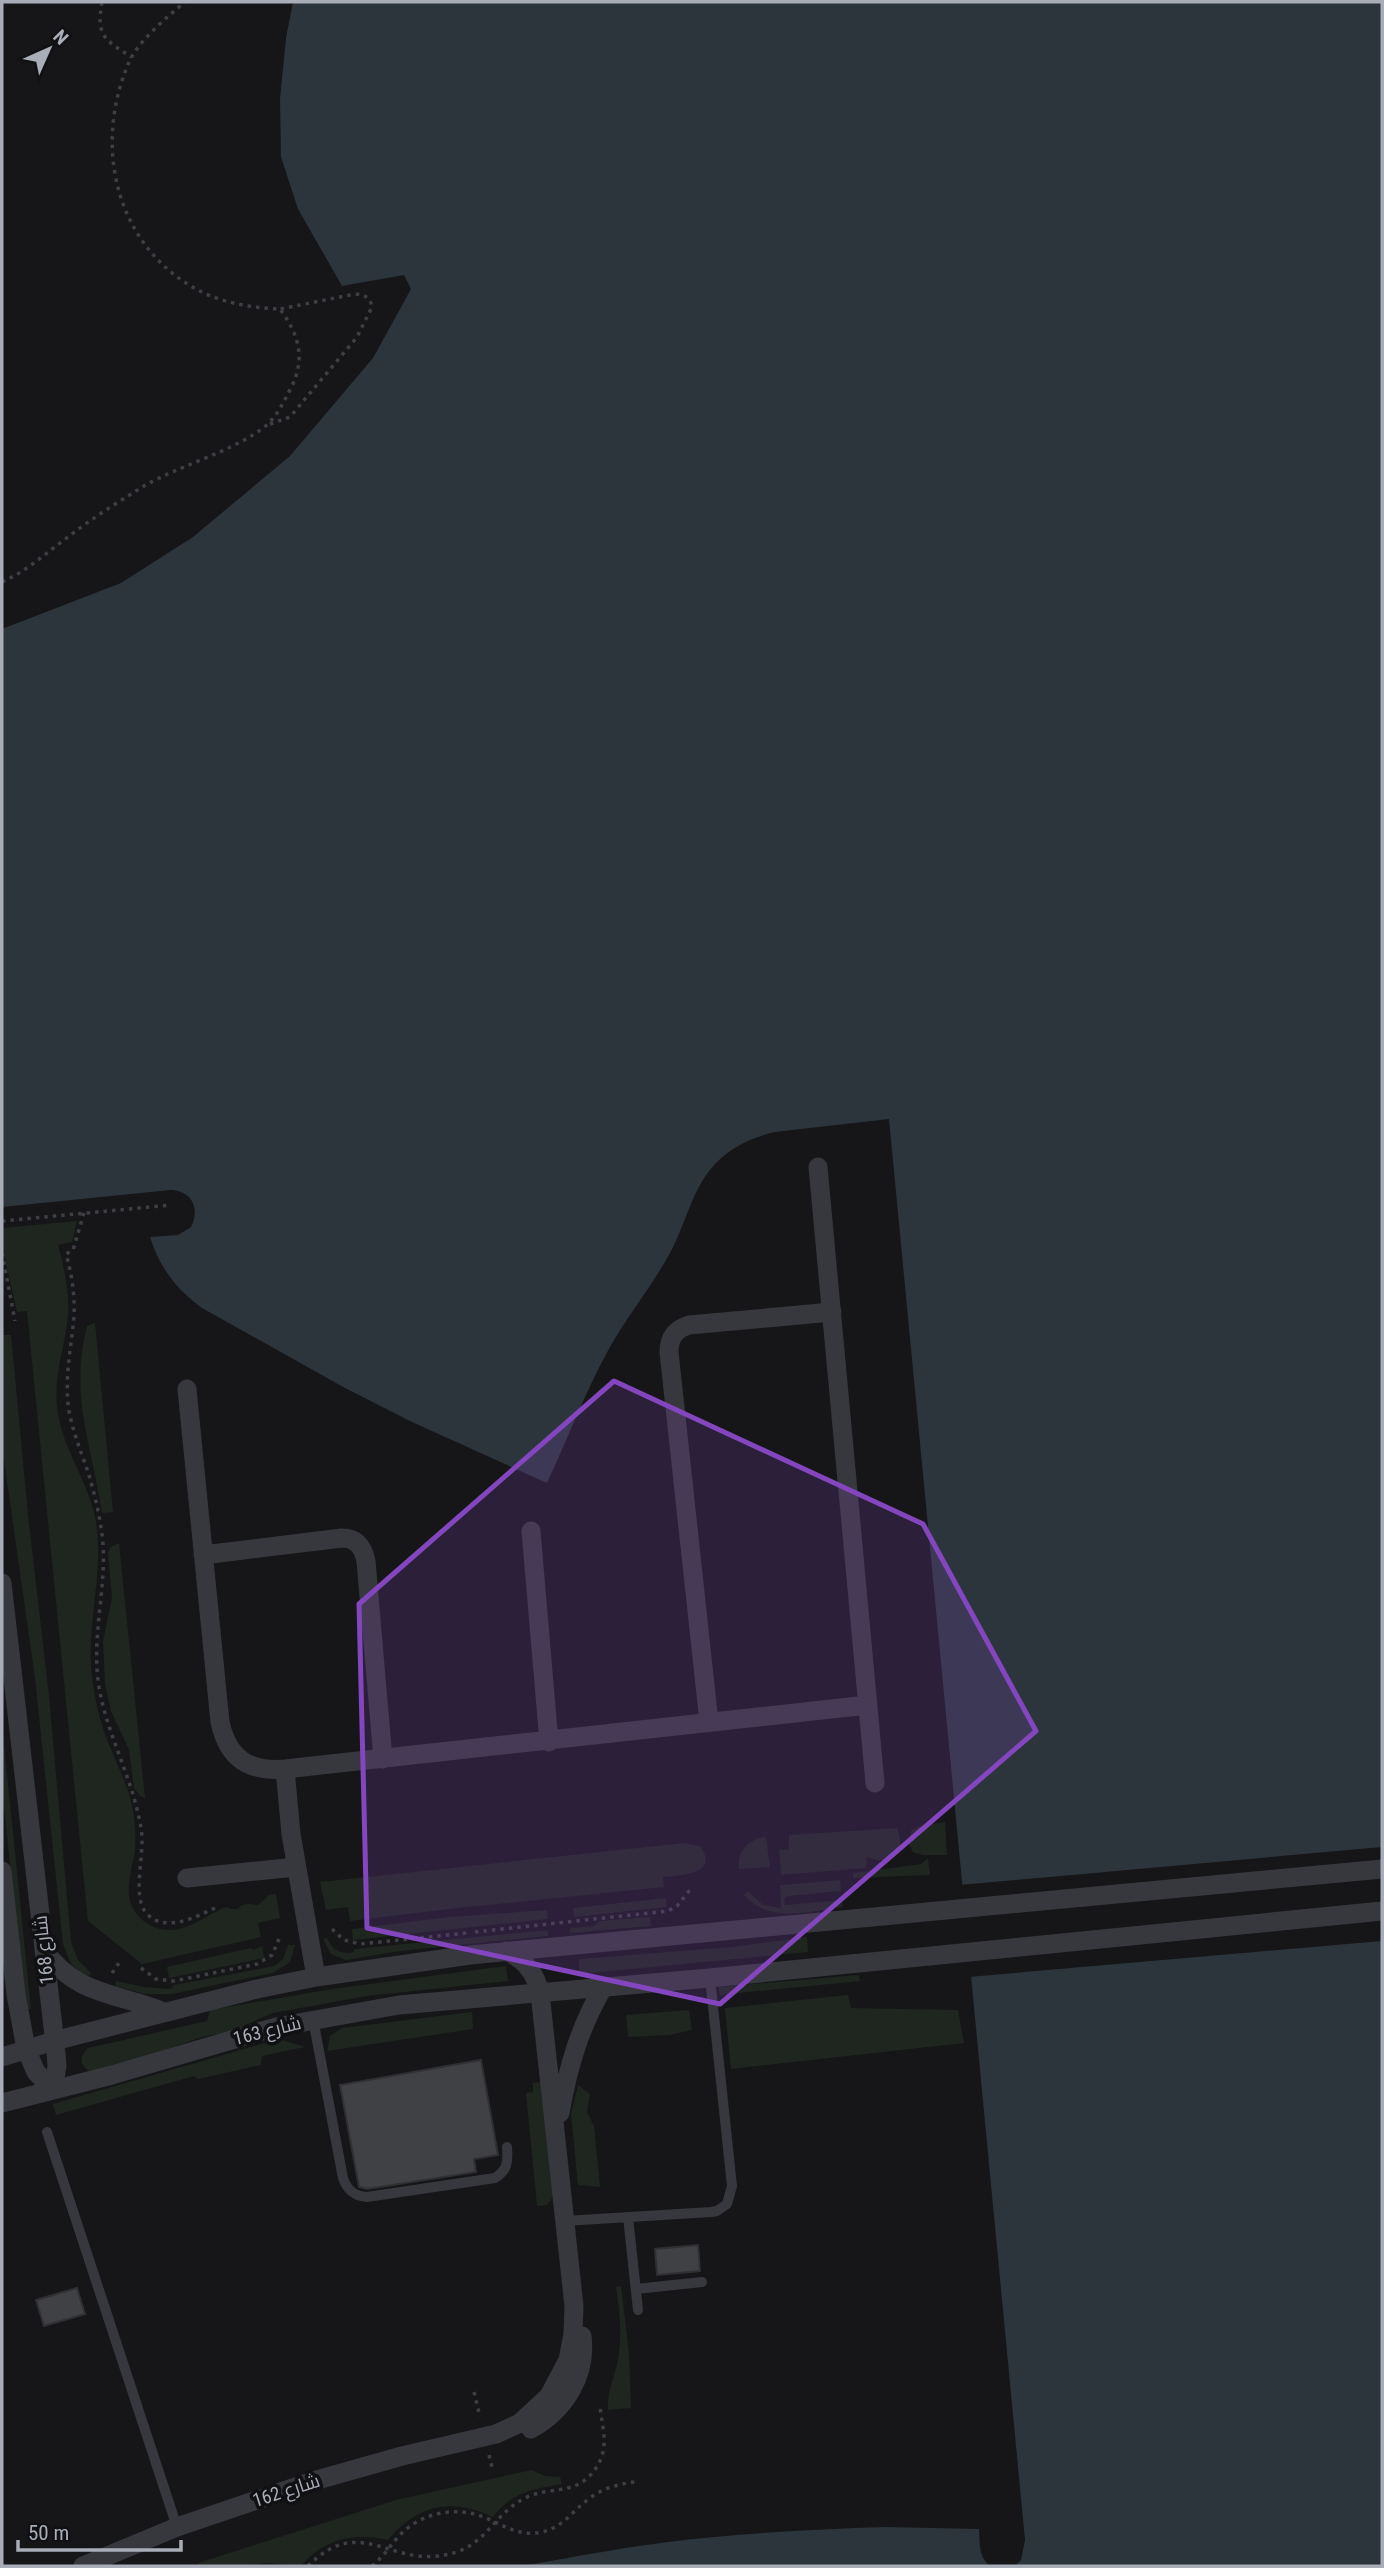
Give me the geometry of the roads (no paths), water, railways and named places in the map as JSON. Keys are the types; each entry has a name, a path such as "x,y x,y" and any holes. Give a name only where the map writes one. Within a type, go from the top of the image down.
{"street":[{"path":"818,1167 875,1783"},
{"path":"709,1722 669,1352 671,1340 678,1329 690,1325 832,1312"},
{"path":"187,1389 222,1733 233,1753 250,1766 270,1770 285,1769 868,1705"},
{"path":"531,1531 549,1742"},
{"path":"204,1555 342,1538 359,1544 366,1561 383,1759"},
{"name":"شارع 168","path":"2,1583 57,2066 53,2090"},
{"path":"285,1769 296,1867 316,1977"},
{"path":"187,1878 296,1867"},
{"path":"2,2057 164,2012 316,1977 506,1951 1382,1869"},
{"name":"شارع 168","path":"2,1871 16,1994 26,2049 36,2072 53,2090"},
{"name":"شارع 163","path":"2,2103 124,2072 240,2036 313,2019 443,2000 710,1978 1382,1911"},
{"path":"43,1949 59,1970 80,1985 164,2012"},
{"name":"شارع 162","path":"83,2566 177,2526 310,2482 402,2456 489,2438 531,2415 557,2384 571,2347 574,2306 540,1993 532,1971 506,1951"},
{"name":"شارع 162","path":"557,2142 575,2048 587,2016 604,1986"}],"lane":[{"path":"565,2221 717,2211 727,2204 732,2186 710,1978"},
{"path":"313,2019 343,2178 348,2190 354,2194 367,2197 495,2178 505,2170 507,2147"},
{"path":"47,2132 177,2526"},
{"path":"628,2217 638,2310"},
{"path":"636,2289 702,2282"}]}
